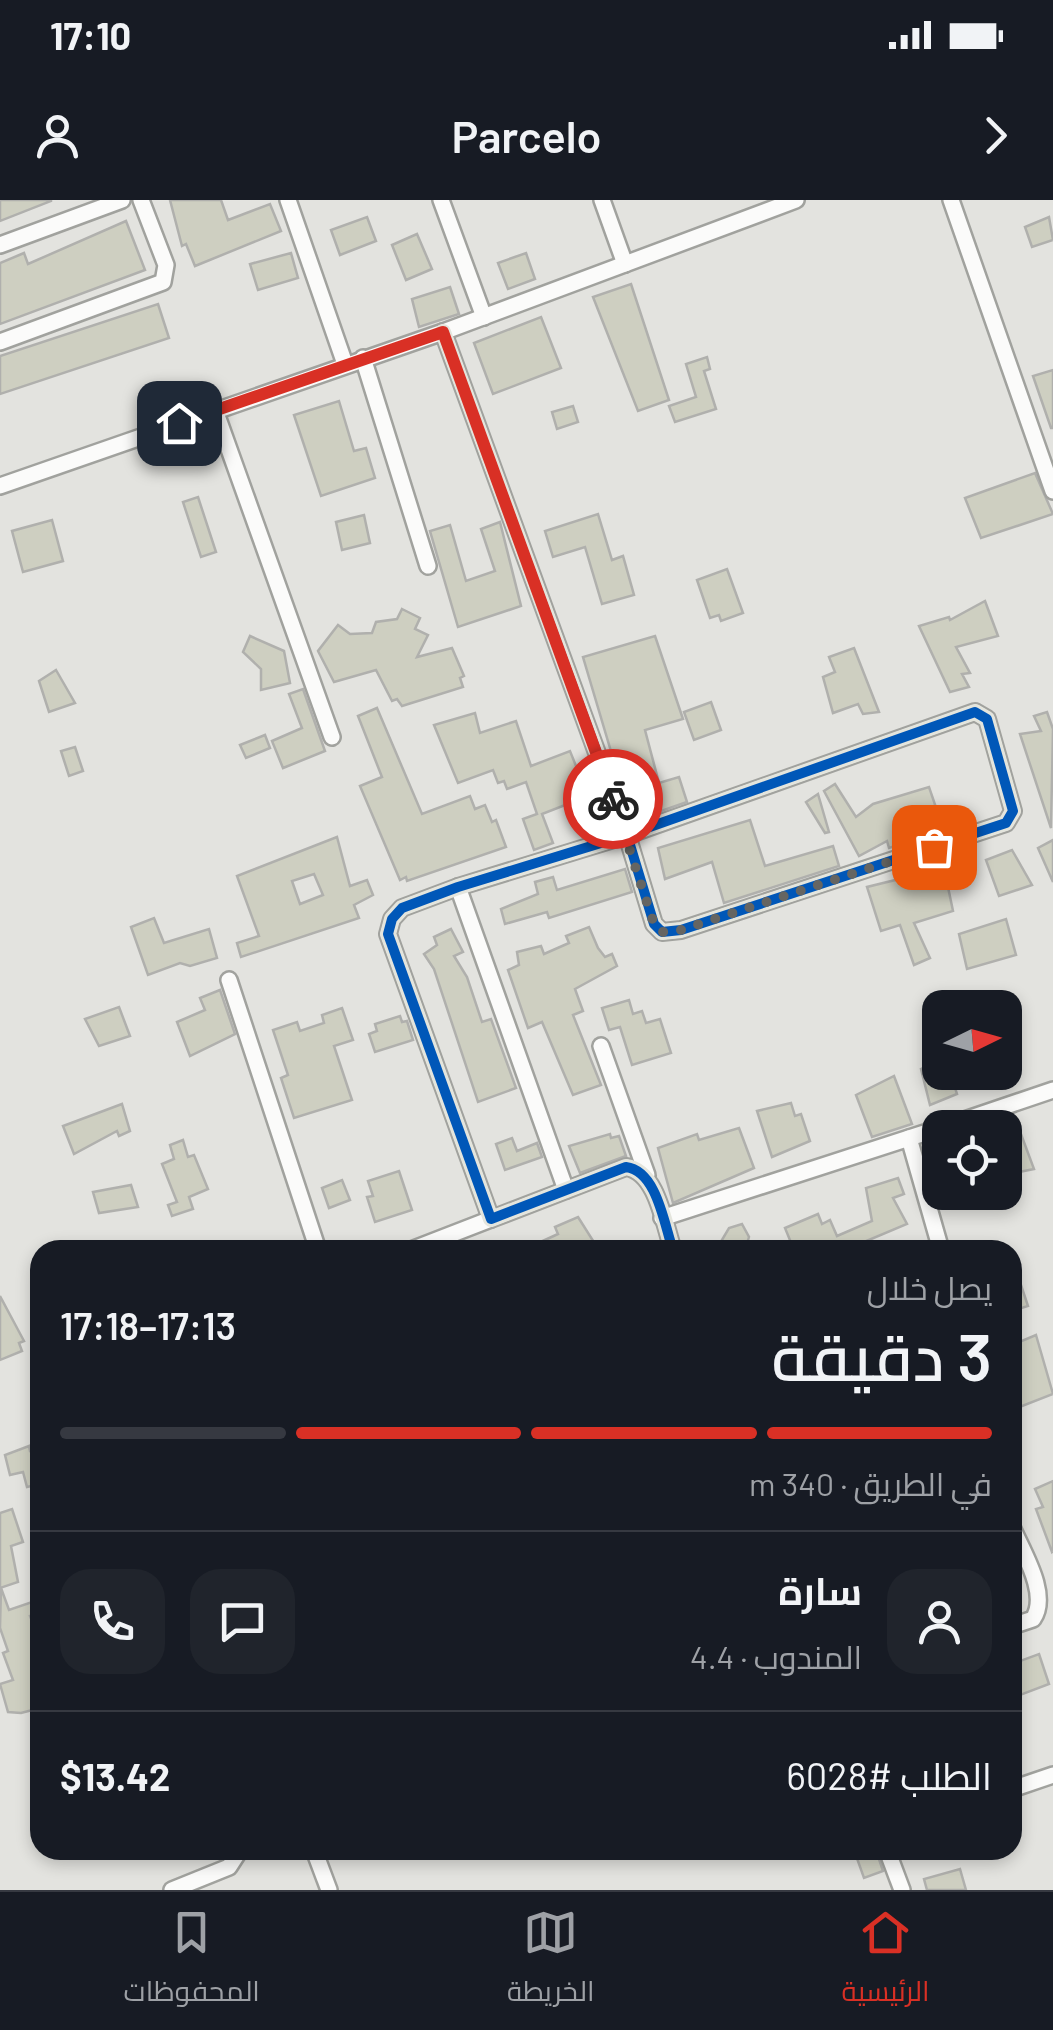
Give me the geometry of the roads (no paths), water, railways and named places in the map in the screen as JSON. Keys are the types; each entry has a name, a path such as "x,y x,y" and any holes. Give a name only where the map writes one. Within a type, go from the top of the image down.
{"street":[{"path":"0,245 122,200"},
{"path":"0,342 163,282 166,265 141,200"},
{"path":"288,200 346,364"},
{"path":"441,200 484,317"},
{"path":"602,200 626,264"},
{"path":"0,486 443,332 796,200"},
{"path":"951,200 1053,491"},
{"path":"443,332 626,836 654,924 669,933 1006,823 1012,811 987,720 975,712 626,836 458,886 402,908 392,919 388,934 491,1220"},
{"path":"363,358 428,566"},
{"path":"214,410 332,737"},
{"path":"458,886 566,1190"},
{"path":"229,980 315,1240"},
{"path":"601,1046 670,1240"},
{"path":"994,1110 1053,1090"},
{"path":"662,1218 922,1134"},
{"path":"909,1138 938,1240"},
{"path":"437,1240 626,1168 636,1169 648,1179"},
{"path":"1022,1551 1038,1589 1034,1618 1022,1622"},
{"path":"1022,1786 1053,1775"},
{"path":"172,1890 230,1867 234,1860"},
{"path":"318,1860 329,1890"},
{"path":"892,1860 902,1890"}]}
